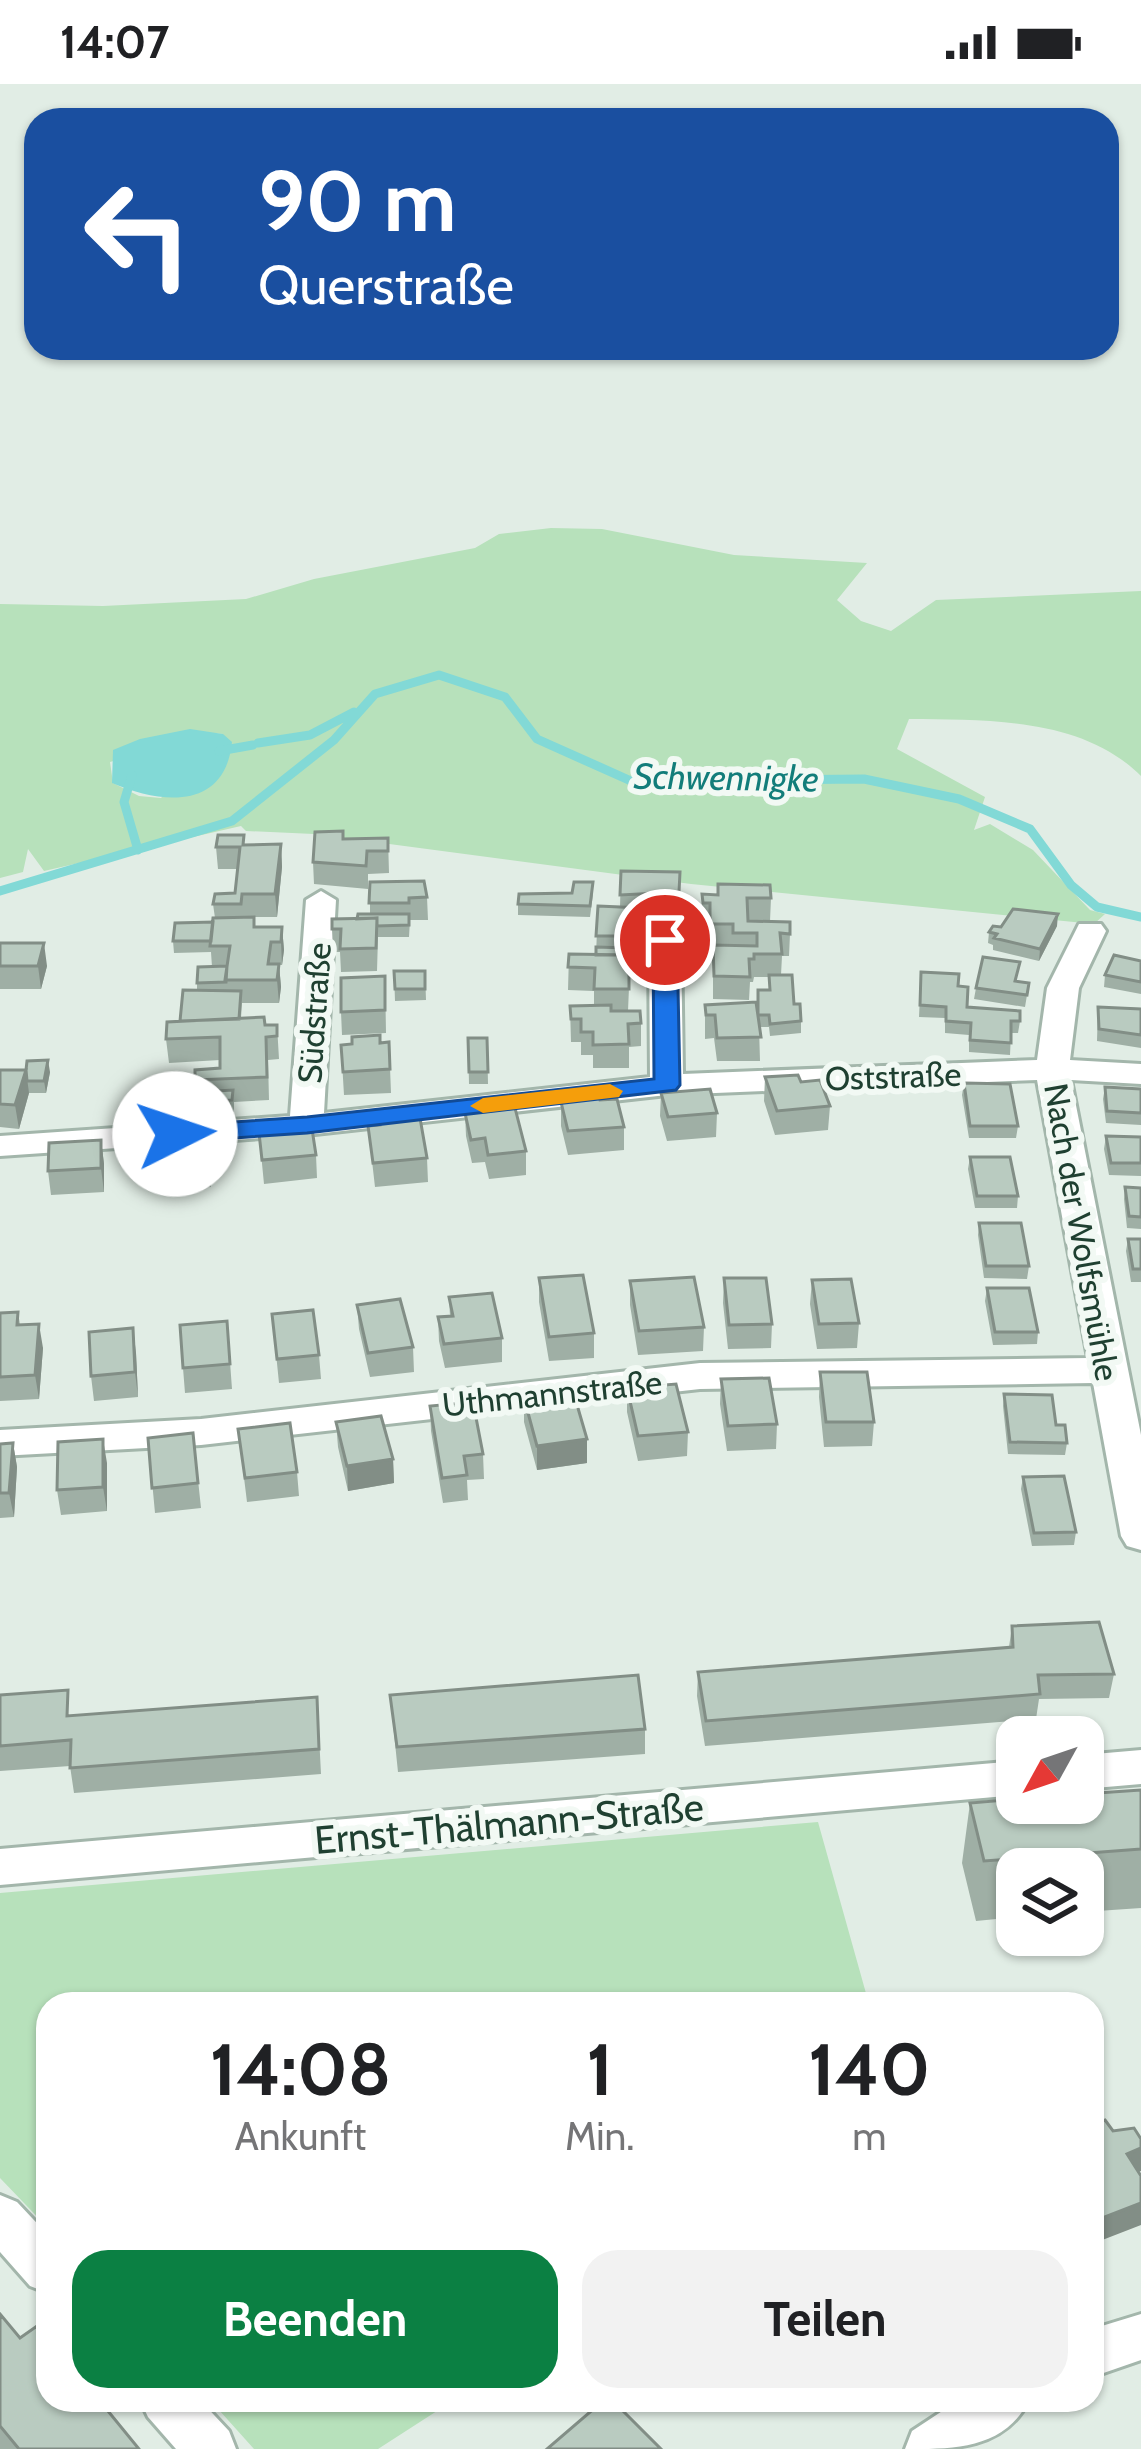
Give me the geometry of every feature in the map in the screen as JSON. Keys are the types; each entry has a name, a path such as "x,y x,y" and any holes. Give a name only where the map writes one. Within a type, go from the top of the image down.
{"street":[{"name":"Südstraße","path":"307,1125 321,900"},
{"name":"Nach der Wolfsmühle","path":"1090,931 1063,988 1052,1070 1141,1536"},
{"path":"665,940 667,1085"},
{"name":"Oststraße","path":"0,1146 307,1125 667,1085 1052,1070 1141,1074"},
{"name":"Uthmannstraße","path":"0,1443 201,1432 700,1376 1106,1370"},
{"path":"1104,1770 1141,1767"},
{"name":"Ernst-Thälmann-Straße","path":"0,1867 996,1780"},
{"path":"0,2217 36,2257"},
{"path":"1104,2349 1141,2336"},
{"path":"177,2412 210,2449"},
{"path":"931,2449 986,2412"}],"green space":[{"path":"602,529 734,555 867,563 837,600 861,621 891,631 936,600 1141,591 1141,776 1091,742 1001,722 909,719 897,749 985,797 974,830 990,824 1033,850 1090,910 1105,914 1094,924 691,884 314,834 246,831 241,826 44,871 28,849 23,872 0,878 0,604 103,606 246,599 314,579 475,548 499,534","holes":["210,733 223,734 161,798 139,796 113,783 110,762"]},
{"path":"818,1822 866,1992 36,1992 36,2216 0,2178 0,1893"},
{"path":"221,2412 435,2412 378,2449 254,2449"}],"water":[{"path":"190,729 223,734 232,742 227,764 204,791 170,797 112,783 113,750"}],"building":[{"path":"343,831 343,839 388,838 388,851 367,851 366,866 313,862 315,832"},
{"path":"218,835 244,835 243,845 281,844 275,894 242,894 241,904 213,904 215,894 235,893 240,847 216,847"},
{"path":"621,871 680,872 679,892 620,895"},
{"path":"424,881 427,897 409,898 409,903 369,903 370,882"},
{"path":"574,882 593,882 590,906 518,904 519,894 572,893"},
{"path":"718,884 770,885 771,898 747,898 748,921 790,922 790,934 780,933 782,954 754,954 749,959 750,977 714,976 713,945 757,946 757,933 733,933 733,924 710,924 710,903 703,903 702,894 718,895"},
{"path":"598,906 642,908 642,917 632,917 632,936 596,936"},
{"path":"1013,909 1058,914 1040,949 994,938 997,934 989,932 993,926 1001,927"},
{"path":"358,914 409,914 409,925 377,926 377,918 357,919"},
{"path":"254,917 254,927 282,927 281,942 271,942 268,964 279,964 277,980 225,980 230,946 210,946 213,918"},
{"path":"377,918 376,948 340,949 341,929 332,929 332,919"},
{"path":"213,922 211,941 173,941 175,923"},
{"path":"0,943 44,943 38,966 0,966"},
{"path":"596,947 628,948 629,955 596,955"},
{"path":"569,954 629,955 629,989 594,989 595,968 568,967"},
{"path":"1114,955 1141,961 1141,982 1105,975"},
{"path":"983,957 1020,962 1015,981 1029,983 1027,995 976,988"},
{"path":"227,966 226,982 197,983 198,967"},
{"path":"394,971 425,971 425,989 395,989"},
{"path":"921,972 959,974 958,986 968,987 967,1007 1020,1011 1020,1021 1011,1021 1011,1043 970,1040 971,1023 946,1021 946,1007 920,1005"},
{"path":"769,975 792,975 794,1004 800,1004 801,1021 770,1024 769,1015 758,1015 758,990 770,990"},
{"path":"385,976 385,1010 341,1012 341,978"},
{"path":"183,990 241,991 239,1019 180,1021"},
{"path":"756,1002 761,1037 717,1038 715,1015 706,1015 705,1005"},
{"path":"611,1005 611,1011 640,1011 641,1023 628,1024 629,1044 593,1045 593,1032 581,1032 581,1019 571,1019 570,1006"},
{"path":"1098,1007 1141,1009 1141,1035 1099,1029"},
{"path":"264,1017 265,1025 277,1025 277,1036 266,1037 267,1077 195,1080 195,1070 220,1068 220,1037 166,1039 167,1022"},
{"path":"380,1035 380,1043 389,1042 390,1069 343,1072 341,1045 352,1044 352,1037"},
{"path":"468,1038 487,1038 488,1072 469,1072"},
{"path":"48,1060 44,1081 27,1081 27,1061"},
{"path":"0,1070 26,1070 15,1105 0,1104"},
{"path":"798,1075 801,1082 820,1080 830,1106 777,1111 765,1077"},
{"path":"964,1083 1010,1084 1018,1126 970,1126"},
{"path":"1105,1087 1141,1089 1141,1113 1107,1111"},
{"path":"710,1089 717,1113 668,1117 661,1093"},
{"path":"233,1090 232,1100 199,1101 199,1092"},
{"path":"598,1092 600,1100 617,1099 624,1127 568,1131 561,1102 574,1101 573,1094"},
{"path":"515,1108 526,1151 488,1155 485,1138 471,1140 465,1113"},
{"path":"401,1112 405,1119 420,1118 427,1158 373,1163 368,1126 380,1125 379,1114"},
{"path":"312,1129 316,1155 262,1160 259,1133"},
{"path":"1106,1136 1141,1137 1141,1163 1111,1163"},
{"path":"206,1137 209,1163 154,1168 152,1142"},
{"path":"101,1140 101,1168 48,1171 49,1143"},
{"path":"970,1157 1010,1157 1018,1196 977,1196"},
{"path":"1125,1187 1141,1188 1141,1217 1129,1216"},
{"path":"979,1223 1021,1223 1029,1266 986,1266"},
{"path":"1128,1239 1141,1239 1141,1269 1133,1269"},
{"path":"583,1275 594,1333 549,1337 539,1278"},
{"path":"694,1277 704,1327 639,1331 630,1281"},
{"path":"724,1278 766,1278 772,1324 729,1325"},
{"path":"851,1279 859,1323 819,1324 812,1280"},
{"path":"987,1288 1029,1288 1038,1332 995,1332"},
{"path":"492,1293 502,1338 444,1344 438,1317 453,1316 449,1297"},
{"path":"400,1299 413,1347 368,1353 357,1305"},
{"path":"313,1310 319,1355 277,1359 272,1314"},
{"path":"18,1312 17,1325 39,1324 35,1375 0,1377 0,1313"},
{"path":"227,1321 230,1364 183,1368 180,1325"},
{"path":"133,1328 135,1372 91,1376 89,1332"},
{"path":"820,1372 867,1372 874,1422 826,1422"},
{"path":"769,1378 777,1424 728,1426 721,1379"},
{"path":"676,1384 688,1432 638,1436 627,1388"},
{"path":"573,1391 587,1439 537,1446 524,1398"},
{"path":"1004,1394 1052,1395 1056,1425 1065,1425 1067,1443 1010,1442"},
{"path":"473,1402 483,1454 464,1456 467,1475 442,1478 430,1406"},
{"path":"381,1416 393,1459 347,1466 336,1422"},
{"path":"290,1423 297,1472 245,1478 238,1429"},
{"path":"193,1433 198,1483 152,1488 148,1438"},
{"path":"103,1439 103,1487 57,1490 58,1442"},
{"path":"13,1443 9,1493 0,1493 0,1444"},
{"path":"1064,1476 1076,1532 1034,1533 1023,1477"},
{"path":"1099,1622 1114,1674 1038,1675 1040,1694 706,1721 698,1672 1013,1647 1012,1626"},
{"path":"638,1675 645,1729 397,1747 390,1695"},
{"path":"68,1690 67,1716 317,1697 319,1749 70,1768 71,1740 0,1746 0,1695"},
{"path":"1141,1790 1141,1849 996,1848 996,1860 984,1861 970,1803 996,1801 996,1824 1104,1824 1104,1793"},
{"path":"1104,2120 1113,2131 1134,2128 1141,2139 1141,2148 1127,2154 1141,2176 1141,2203 1104,2217"},
{"path":"0,2314 20,2338 36,2327 36,2412 109,2412 139,2449 19,2449 0,2426"},
{"path":"590,2412 624,2412 661,2449 547,2449"}],"waterway":[{"name":"Schwennigke","path":"138,849 232,821 334,740 375,694 439,675 505,697 537,739 631,781 864,779 959,799 1030,829 1071,885 1097,907 1141,917"},
{"path":"258,743 310,735 354,712"},
{"path":"219,751 253,745"},
{"path":"132,775 124,802 138,849"},
{"name":"Schwennigke","path":"0,891 138,849"}],"slow traffic":[{"path":"483,1106 610,1091"}],"route":[{"path":"175,1134 307,1125 667,1085 665,940"}]}
